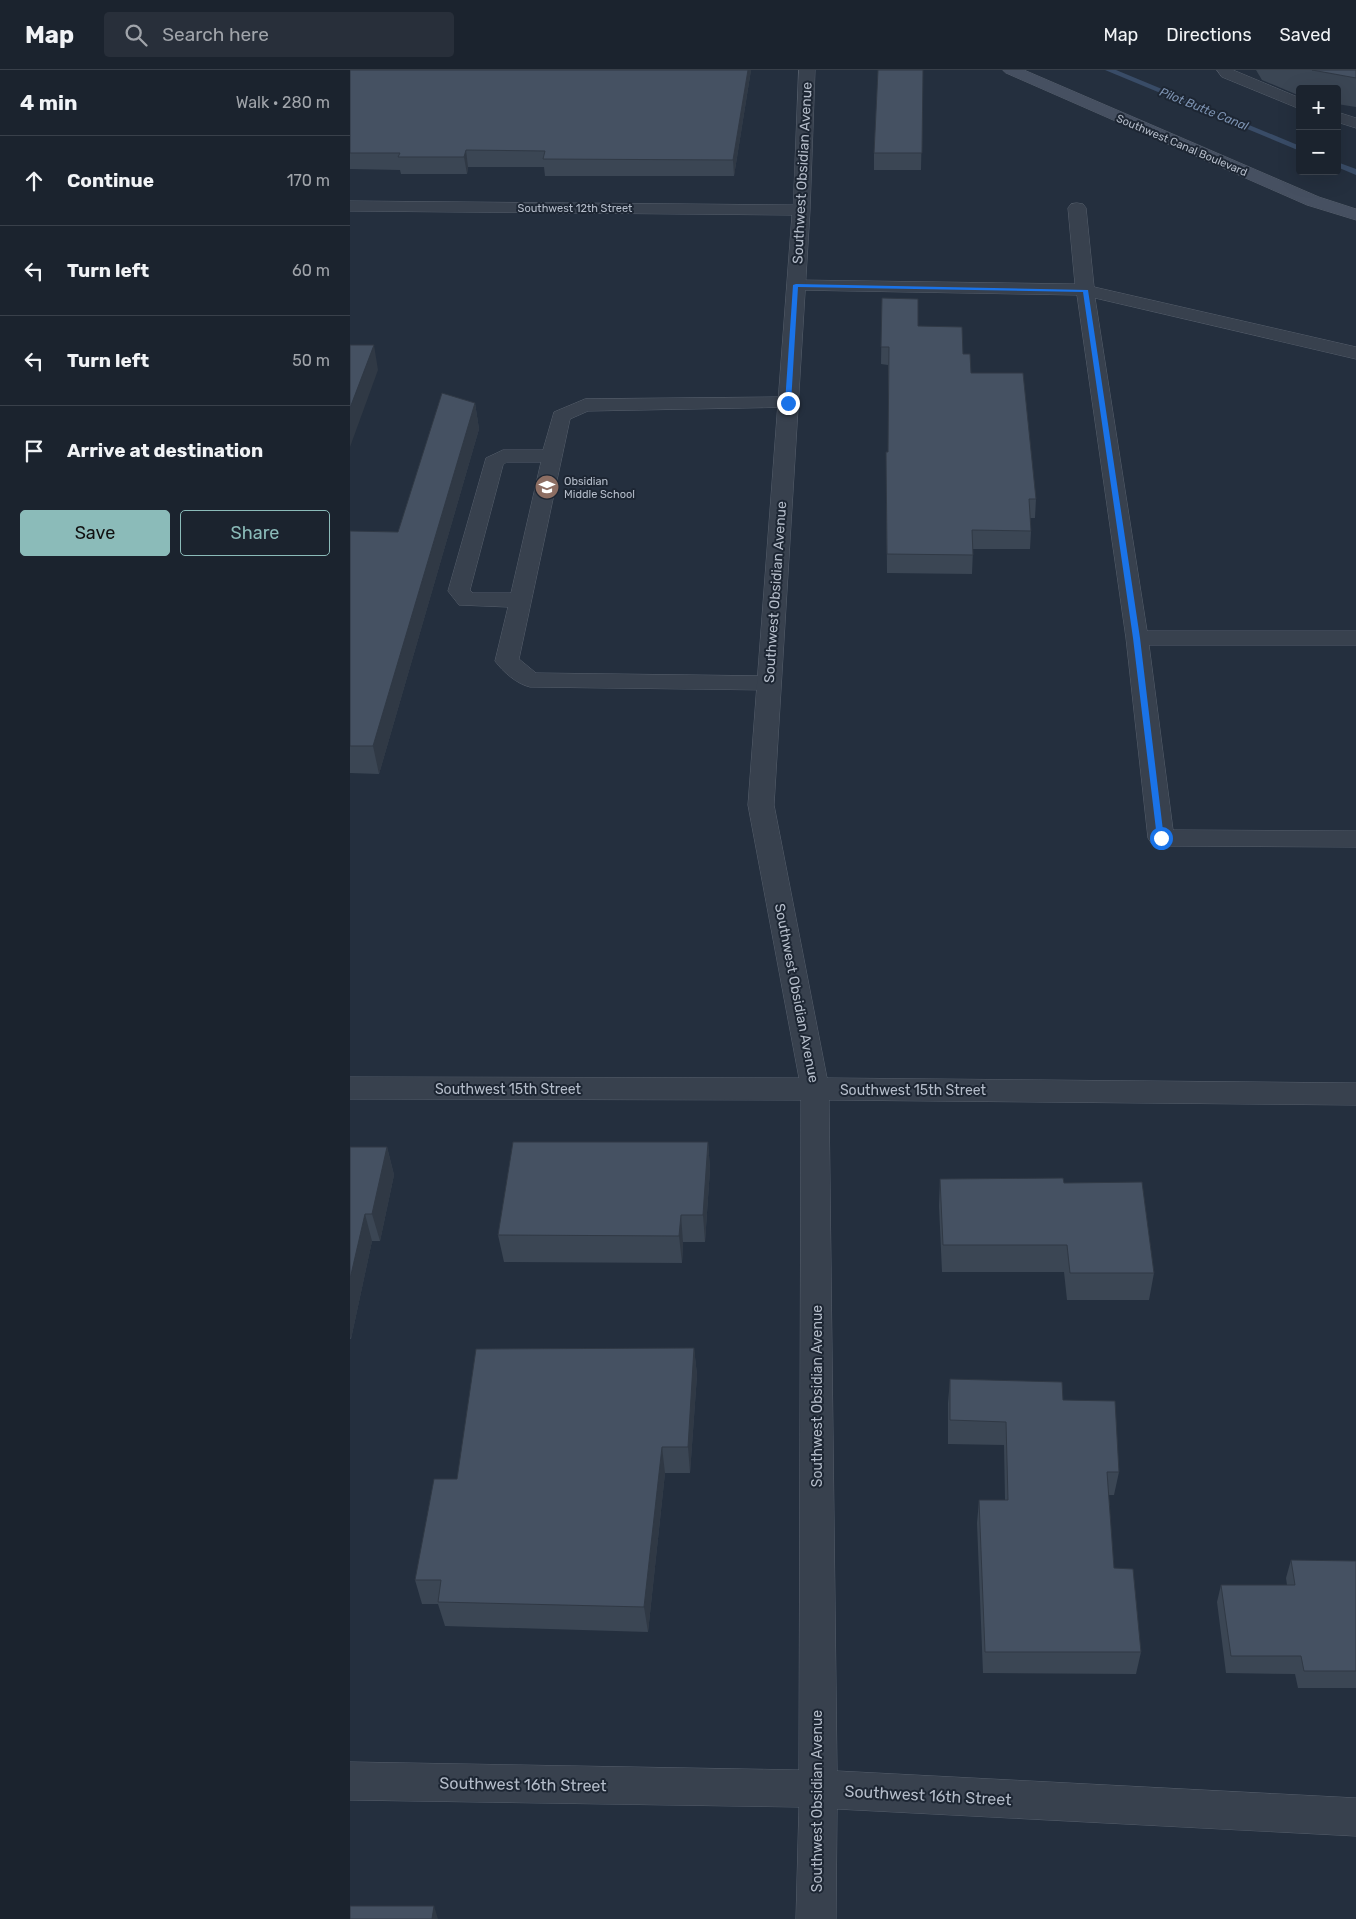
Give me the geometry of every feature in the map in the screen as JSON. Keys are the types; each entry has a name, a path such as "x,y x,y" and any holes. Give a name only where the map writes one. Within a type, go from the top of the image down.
{"main road":[{"name":"Southwest Canal Boulevard","path":"1011,70 1304,198 1356,215"}],"street":[{"name":"Southwest Obsidian Avenue","path":"807,70 801,210 761,805 815,1089 818,1789 816,1919"},
{"path":"1225,70 1228,74 1296,102"},
{"path":"1341,118 1356,123"},
{"name":"Southwest 12th Street","path":"350,206 801,210"},
{"path":"1077,208 1085,290 1136,638 1161,838 1356,839"},
{"path":"796,285 1085,290 1356,353"},
{"path":"769,683 530,680 508,661 561,416 585,405 788,403"},
{"path":"520,600 467,600 459,591 493,462 503,456 552,456"},
{"path":"1136,638 1356,638"},
{"name":"Southwest 15th Street","path":"350,1088 815,1089 1356,1094"},
{"name":"Southwest 16th Street","path":"350,1781 818,1789 1356,1817"}],"building":[{"path":"350,70 748,70 733,160 543,159 545,151 466,150 464,157 398,157 400,153 350,153"},
{"path":"878,70 923,70 922,153 874,153"},
{"path":"1312,70 1356,70 1356,78"},
{"path":"882,298 918,299 918,326 962,327 963,354 970,354 971,373 1023,373 1036,499 1029,499 1031,531 972,530 973,555 887,554 886,452 888,452 889,347 881,347"},
{"path":"350,345 374,345 350,408"},
{"path":"442,393 475,403 373,746 350,746 350,531 398,532"},
{"path":"513,1142 708,1142 703,1215 681,1215 679,1236 498,1235"},
{"path":"350,1147 387,1147 372,1214 365,1214 350,1279"},
{"path":"1063,1178 1064,1183 1142,1182 1154,1273 1070,1273 1067,1245 943,1245 940,1179"},
{"path":"694,1348 688,1447 662,1447 644,1607 438,1602 441,1580 415,1580 434,1479 457,1479 476,1349"},
{"path":"950,1379 1062,1382 1063,1400 1115,1401 1119,1472 1107,1472 1114,1568 1133,1569 1141,1652 985,1652 979,1500 1008,1500 1006,1422 950,1420"},
{"path":"1291,1560 1356,1561 1356,1671 1304,1671 1301,1656 1231,1656 1221,1585 1295,1585"},
{"path":"350,1906 434,1906 432,1919 350,1919"}],"waterway":[{"name":"Pilot Butte Canal","path":"1109,70 1296,147"},
{"name":"Pilot Butte Canal","path":"1341,166 1356,172"}],"place":[{"name":"Obsidian Middle School","path":"547,487"}],"route":[{"path":"788,403 796,285 1085,290 1136,638 1161,838"}]}
